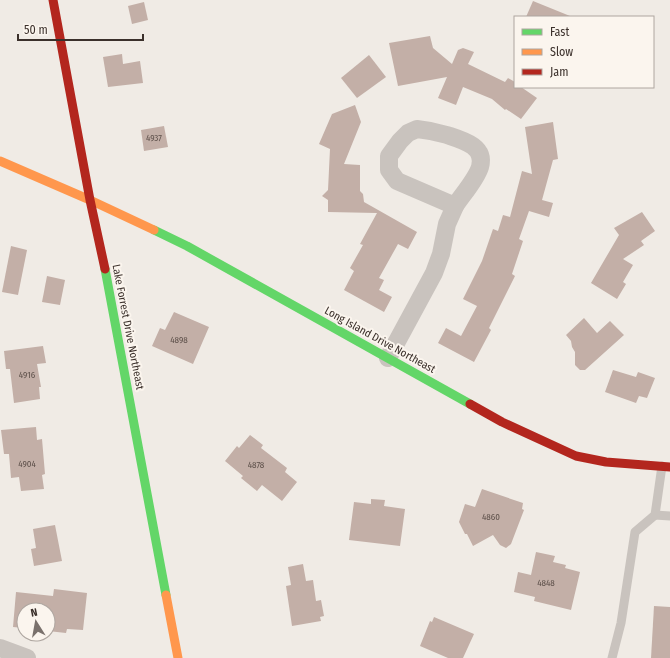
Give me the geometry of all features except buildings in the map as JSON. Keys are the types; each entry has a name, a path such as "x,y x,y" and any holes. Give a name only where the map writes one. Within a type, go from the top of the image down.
{"street":[{"name":"Lake Forrest Drive Northeast","path":"53,0 90,200 102,250 178,658"},
{"path":"388,358 434,273 441,254 447,224 455,206 478,172 481,159 474,146 465,141 428,130 417,129 408,133 389,156 389,170 397,182 455,206"},
{"name":"Long Island Drive Northeast","path":"0,161 90,200 187,246 502,422 540,440 576,456 606,462 666,467"},
{"path":"0,648 27,658"}],"lane":[{"path":"612,658 621,623 635,532 655,515 666,467"},
{"path":"655,515 670,516"}],"traffic: fast":[{"path":"154,230 187,246 470,404"},
{"path":"105,269 166,595"}],"traffic: slow":[{"path":"0,161 90,200 154,230"},
{"path":"166,595 178,658"}],"traffic: jam":[{"path":"53,0 90,200 105,269"},
{"path":"470,404 502,422 576,456 606,462 670,467"}]}
